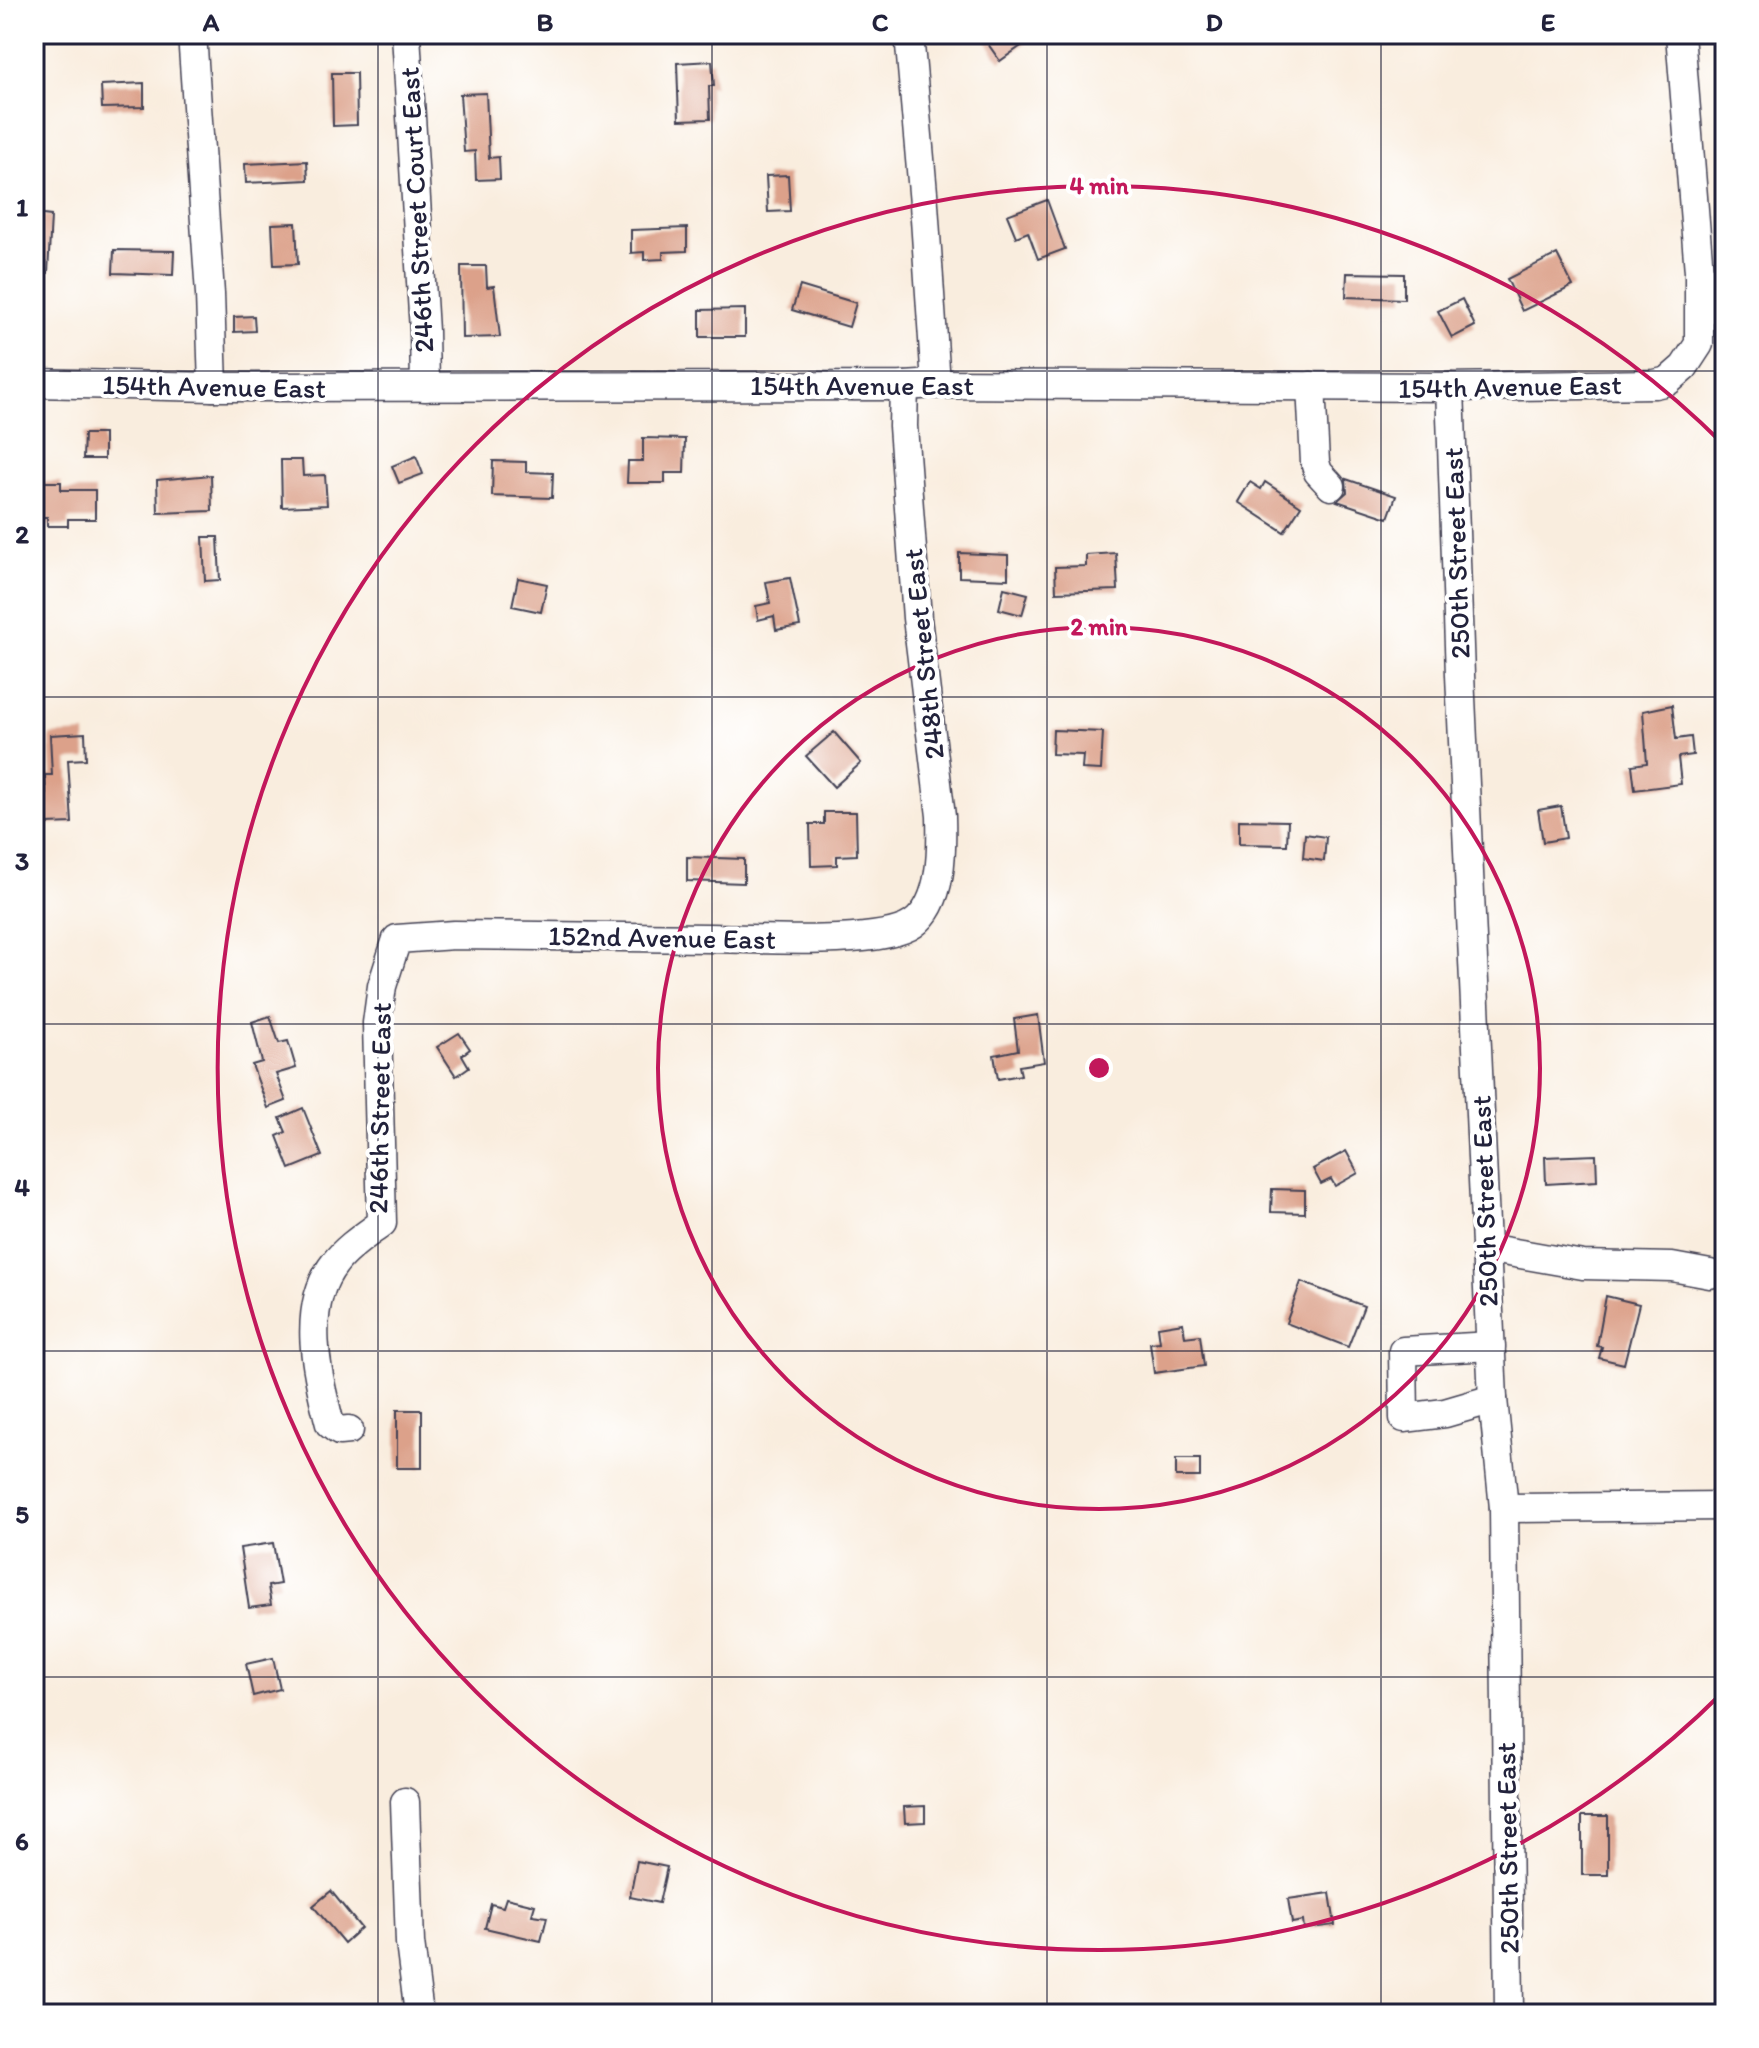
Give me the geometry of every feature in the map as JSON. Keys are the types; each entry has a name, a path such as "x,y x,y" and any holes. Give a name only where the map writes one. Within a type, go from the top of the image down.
{"street":[{"path":"192,34 210,294 213,387"},
{"name":"246th Street Court East","path":"406,34 425,387"},
{"path":"909,34 936,384"},
{"name":"154th Avenue East","path":"34,383 213,387 936,384 1450,387 1655,384 1668,381 1684,367 1695,353 1700,330 1699,272 1680,34"},
{"name":"248th Street East","path":"904,386 903,426 917,618 941,816 935,885 930,905 921,917"},
{"path":"1311,386 1315,462 1318,472 1331,486"},
{"name":"250th Street East","path":"1450,387 1493,1399 1504,1508 1509,2014"},
{"name":"152nd Avenue East","path":"397,939 454,935 833,939 902,931 921,917"},
{"name":"246th Street East","path":"349,1430 339,1431 330,1424 316,1351 315,1316 323,1283 335,1262 382,1223 377,1023 382,986 397,939"},
{"path":"1486,1248 1583,1265 1672,1267 1710,1274"},
{"path":"1491,1346 1403,1351 1404,1418 1445,1413 1493,1399"},
{"path":"1504,1508 1725,1506"},
{"path":"405,1802 410,1943 419,2014"}],"building":[{"path":"981,34 1038,34 1000,61"},
{"path":"712,61 714,86 709,86 710,119 679,120 677,63"},
{"path":"332,73 356,73 357,125 333,126"},
{"path":"144,83 144,107 102,108 101,85"},
{"path":"486,93 489,158 499,157 500,179 476,180 475,151 464,152 460,94"},
{"path":"307,161 308,180 246,183 245,164"},
{"path":"788,175 790,211 768,212 766,176"},
{"path":"1047,200 1065,249 1038,259 1028,232 1016,237 1007,215"},
{"path":"34,214 51,216 48,273 34,272"},
{"path":"296,223 298,264 274,265 272,224"},
{"path":"687,228 687,251 663,252 663,259 644,260 644,252 631,253 631,230"},
{"path":"114,250 174,251 173,275 113,273"},
{"path":"1557,254 1573,286 1522,311 1507,279"},
{"path":"461,266 486,266 487,287 494,286 500,337 462,338"},
{"path":"1347,273 1404,274 1404,299 1346,297"},
{"path":"800,286 856,303 849,327 792,310"},
{"path":"1462,299 1475,326 1452,338 1438,311"},
{"path":"745,309 745,337 700,337 700,310"},
{"path":"254,316 255,331 234,332 234,317"},
{"path":"84,434 104,434 104,459 83,459"},
{"path":"643,438 685,439 684,473 665,473 665,483 627,483 628,461 643,461"},
{"path":"416,456 423,474 399,483 392,466"},
{"path":"281,460 302,460 303,476 325,475 327,505 282,507"},
{"path":"493,461 526,462 526,472 553,473 552,498 492,496"},
{"path":"211,475 212,511 158,513 157,480"},
{"path":"1346,479 1396,496 1388,518 1337,501 1347,492"},
{"path":"34,482 61,482 61,490 95,490 95,519 68,519 68,526 47,526 47,517 40,517 40,507 34,507"},
{"path":"1250,482 1261,489 1265,482 1301,506 1284,532 1238,502"},
{"path":"203,537 218,537 220,580 205,581"},
{"path":"959,553 1008,555 1008,579 959,577"},
{"path":"1116,553 1118,590 1056,592 1055,567 1086,566 1086,555"},
{"path":"518,578 547,584 541,612 512,606"},
{"path":"790,578 800,626 776,630 774,616 758,620 756,606 770,603 766,582"},
{"path":"1004,588 1028,594 1022,615 999,609"},
{"path":"1672,705 1676,739 1691,737 1693,755 1678,757 1681,784 1635,790 1632,765 1647,763 1643,711"},
{"path":"1053,730 1103,732 1101,770 1082,769 1083,755 1052,754"},
{"path":"834,732 861,763 834,787 806,756"},
{"path":"85,733 86,759 68,760 72,823 47,824 45,775 52,775 50,735"},
{"path":"1561,806 1566,838 1543,842 1538,810"},
{"path":"824,812 856,812 857,855 837,856 837,865 811,866 810,824 824,824"},
{"path":"1239,820 1288,821 1287,845 1239,844"},
{"path":"1305,834 1326,837 1324,861 1303,858"},
{"path":"687,857 744,859 744,883 687,881"},
{"path":"1038,1015 1044,1062 1019,1066 1021,1075 998,1079 994,1055 1018,1050 1014,1019"},
{"path":"270,1016 279,1043 288,1041 296,1068 276,1074 286,1101 268,1108 252,1065 262,1062 252,1022"},
{"path":"459,1033 470,1049 462,1055 469,1067 456,1076 437,1047"},
{"path":"303,1108 322,1156 290,1169 277,1136 286,1132 280,1118"},
{"path":"1346,1151 1358,1173 1335,1186 1331,1179 1321,1184 1313,1169"},
{"path":"1596,1155 1597,1181 1546,1184 1545,1157"},
{"path":"1272,1189 1305,1190 1305,1213 1271,1212"},
{"path":"1301,1282 1364,1306 1348,1347 1286,1323"},
{"path":"1606,1296 1639,1304 1624,1364 1599,1358 1602,1347 1597,1346"},
{"path":"1183,1323 1185,1337 1200,1335 1204,1366 1154,1373 1150,1343 1160,1342 1158,1327"},
{"path":"397,1410 422,1410 422,1468 397,1468"},
{"path":"1176,1459 1200,1459 1200,1477 1176,1477"},
{"path":"273,1543 280,1584 268,1586 271,1605 249,1608 240,1548"},
{"path":"273,1658 280,1689 253,1696 246,1664"},
{"path":"925,1806 925,1822 905,1823 904,1807"},
{"path":"1582,1816 1608,1816 1608,1875 1582,1875"},
{"path":"637,1861 667,1867 659,1903 630,1897"},
{"path":"331,1891 361,1928 344,1943 313,1906"},
{"path":"1330,1893 1335,1925 1304,1929 1303,1921 1292,1923 1288,1899"},
{"path":"506,1898 535,1905 532,1915 547,1917 541,1941 485,1928 491,1904 503,1907"}]}
